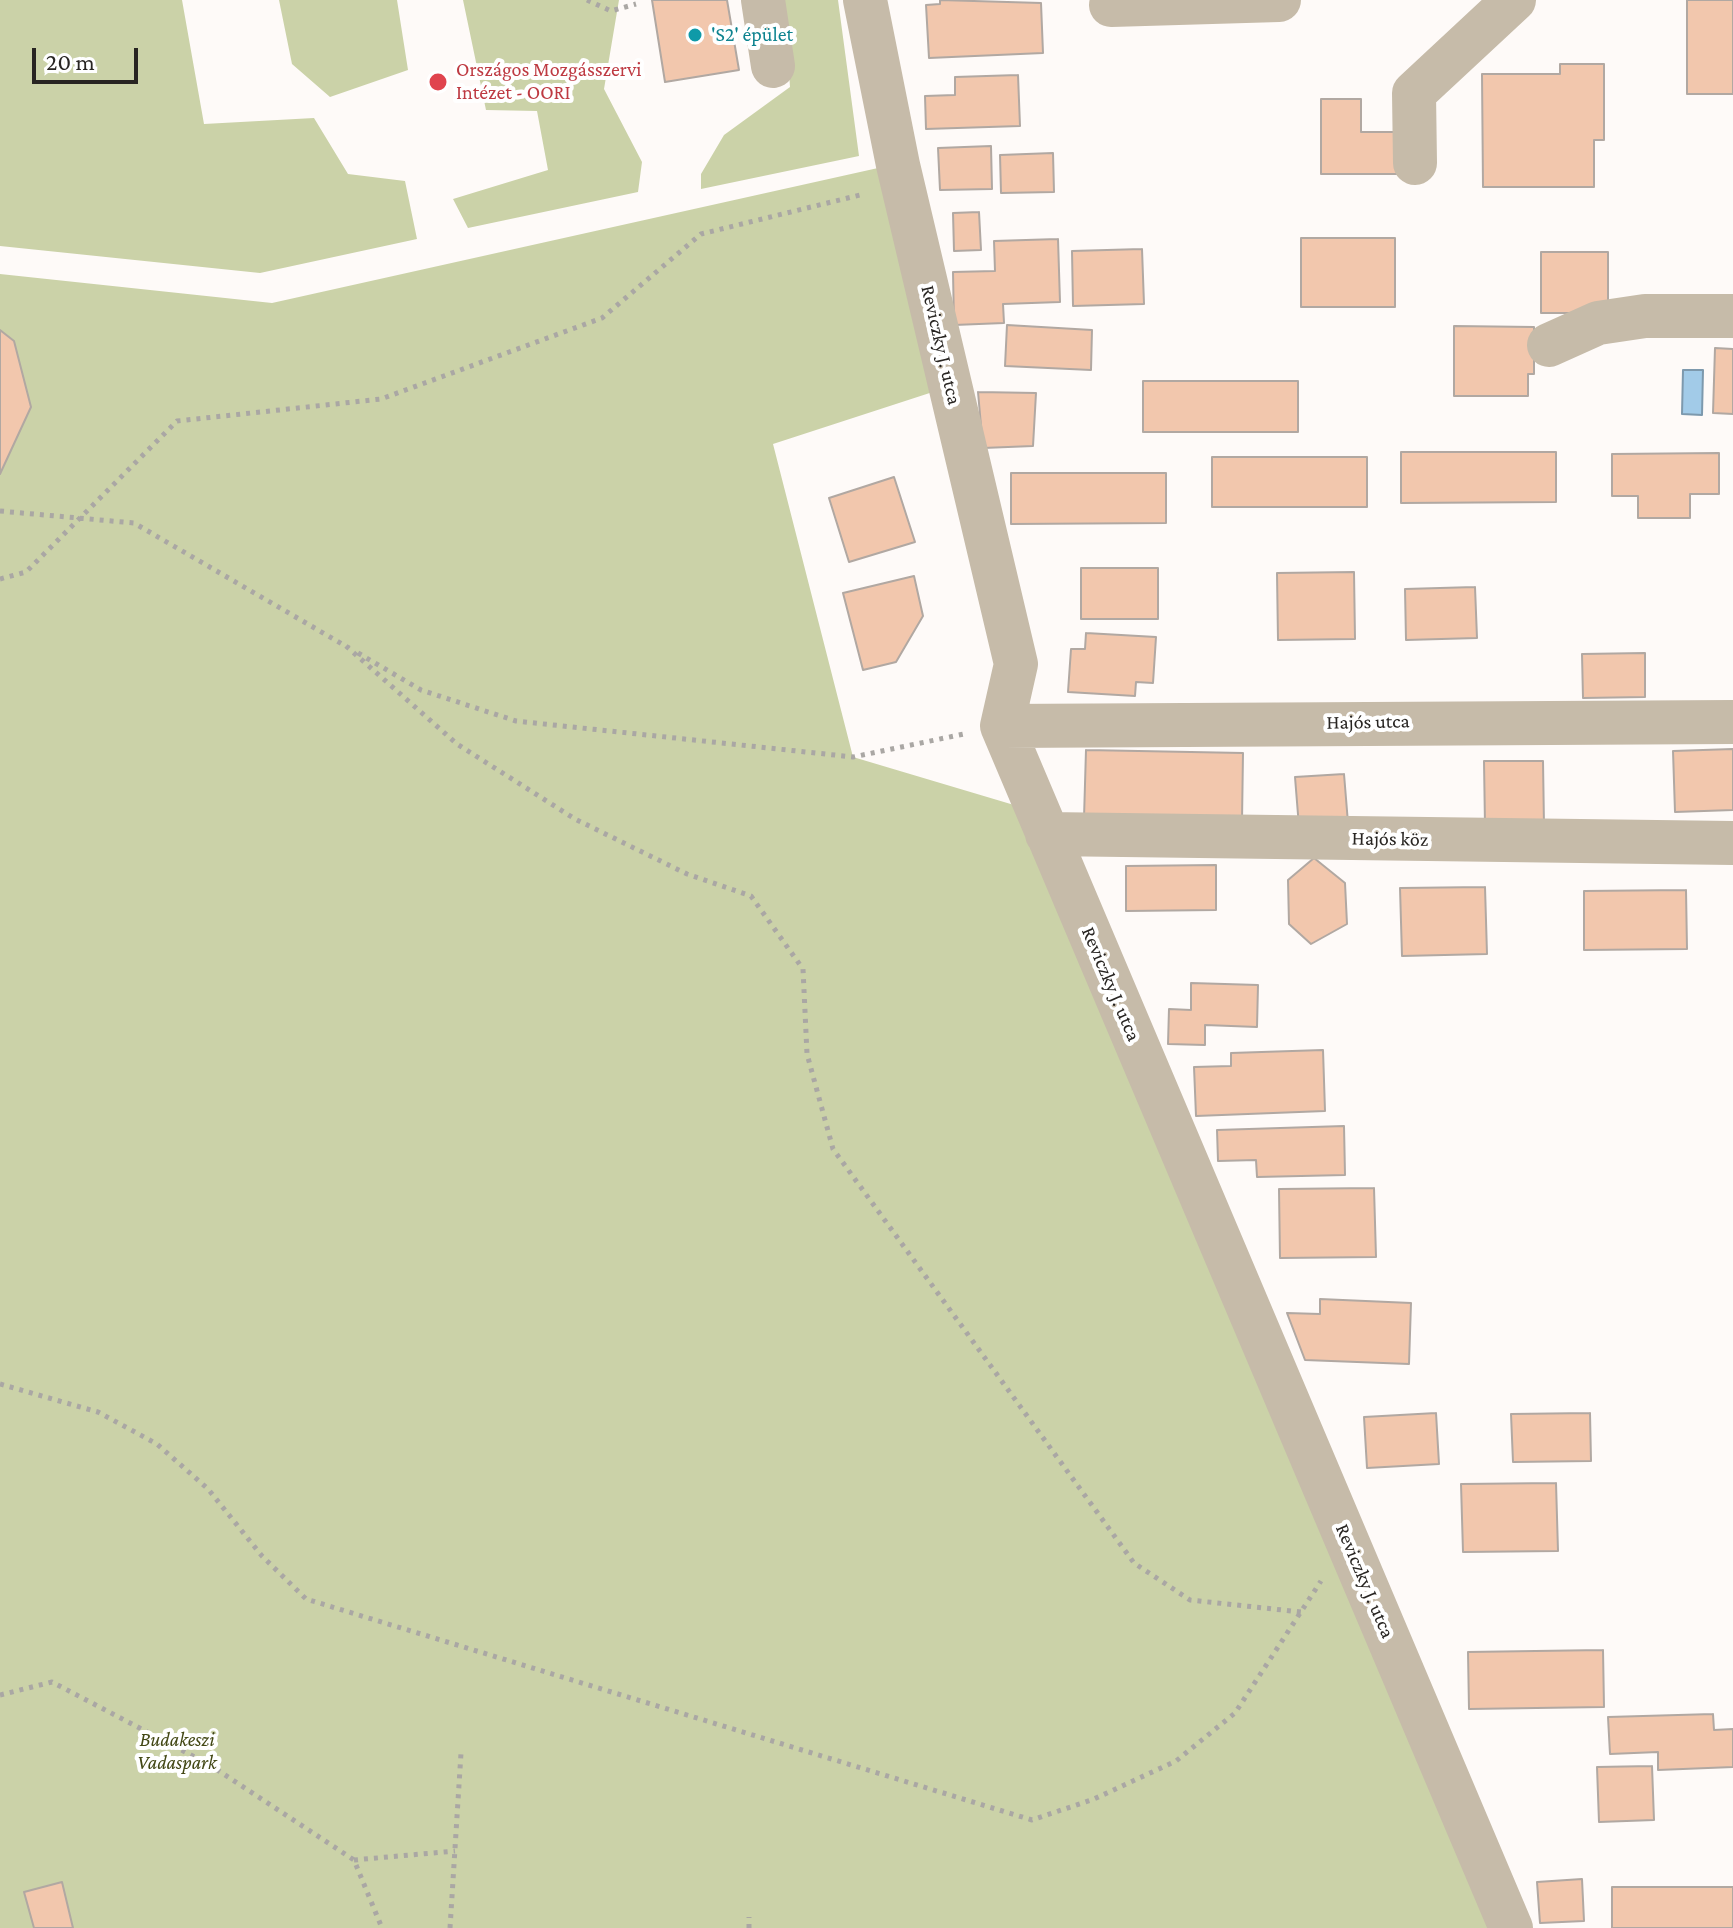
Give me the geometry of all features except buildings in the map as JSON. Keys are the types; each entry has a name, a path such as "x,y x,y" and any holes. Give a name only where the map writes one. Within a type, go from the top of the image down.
{"street":[{"path":"763,0 773,66"},
{"name":"Reviczky J. utca","path":"865,0 903,184 1016,664 1002,726 1511,1928"},
{"path":"1111,5 1279,0"},
{"path":"1415,163 1414,93 1514,0"},
{"path":"1549,345 1598,323 1645,316 1733,316"},
{"name":"Hajós utca","path":"1002,726 1733,722"},
{"name":"Hajós köz","path":"1047,834 1733,843"}],"path":[{"path":"587,0 611,11 636,4"},
{"path":"0,579 26,572 177,421 381,399 602,318 701,234 903,184"},
{"path":"0,511 134,523 421,690 516,721 853,757 1002,726"},
{"path":"346,646 457,744 575,819 687,874 751,896 803,969 807,1054 833,1149 1134,1563 1190,1600 1301,1612"},
{"path":"0,1384 98,1412 157,1444 208,1489 262,1556 306,1599 1032,1820 1094,1799 1176,1761 1235,1713 1348,1540"},
{"path":"0,1695 52,1682 210,1765 354,1860 382,1928"},
{"path":"450,1928 461,1753"},
{"path":"354,1860 455,1851"},
{"path":"749,1917 749,1928"}],"green space":[{"path":"0,0 182,0 204,124 314,118 348,174 405,181 417,239 260,273 0,246"},
{"path":"279,0 397,0 408,70 330,97 292,64"},
{"path":"463,0 619,0 604,89 642,162 638,192 468,228 453,199 548,170 537,111 486,110"},
{"path":"784,0 838,0 859,156 701,189 701,174 724,135 790,87"},
{"name":"Budakeszi Vadaspark","path":"896,164 942,389 773,444 853,757 1014,805 1493,1928 0,1928 0,274 272,303"}],"water":[{"path":"1683,370 1703,370 1702,415 1682,414"}],"place":[{"name":"'S2' épület","path":"695,35"},
{"name":"Országos Mozgásszervi Intézet - OORI","path":"438,82"}]}
